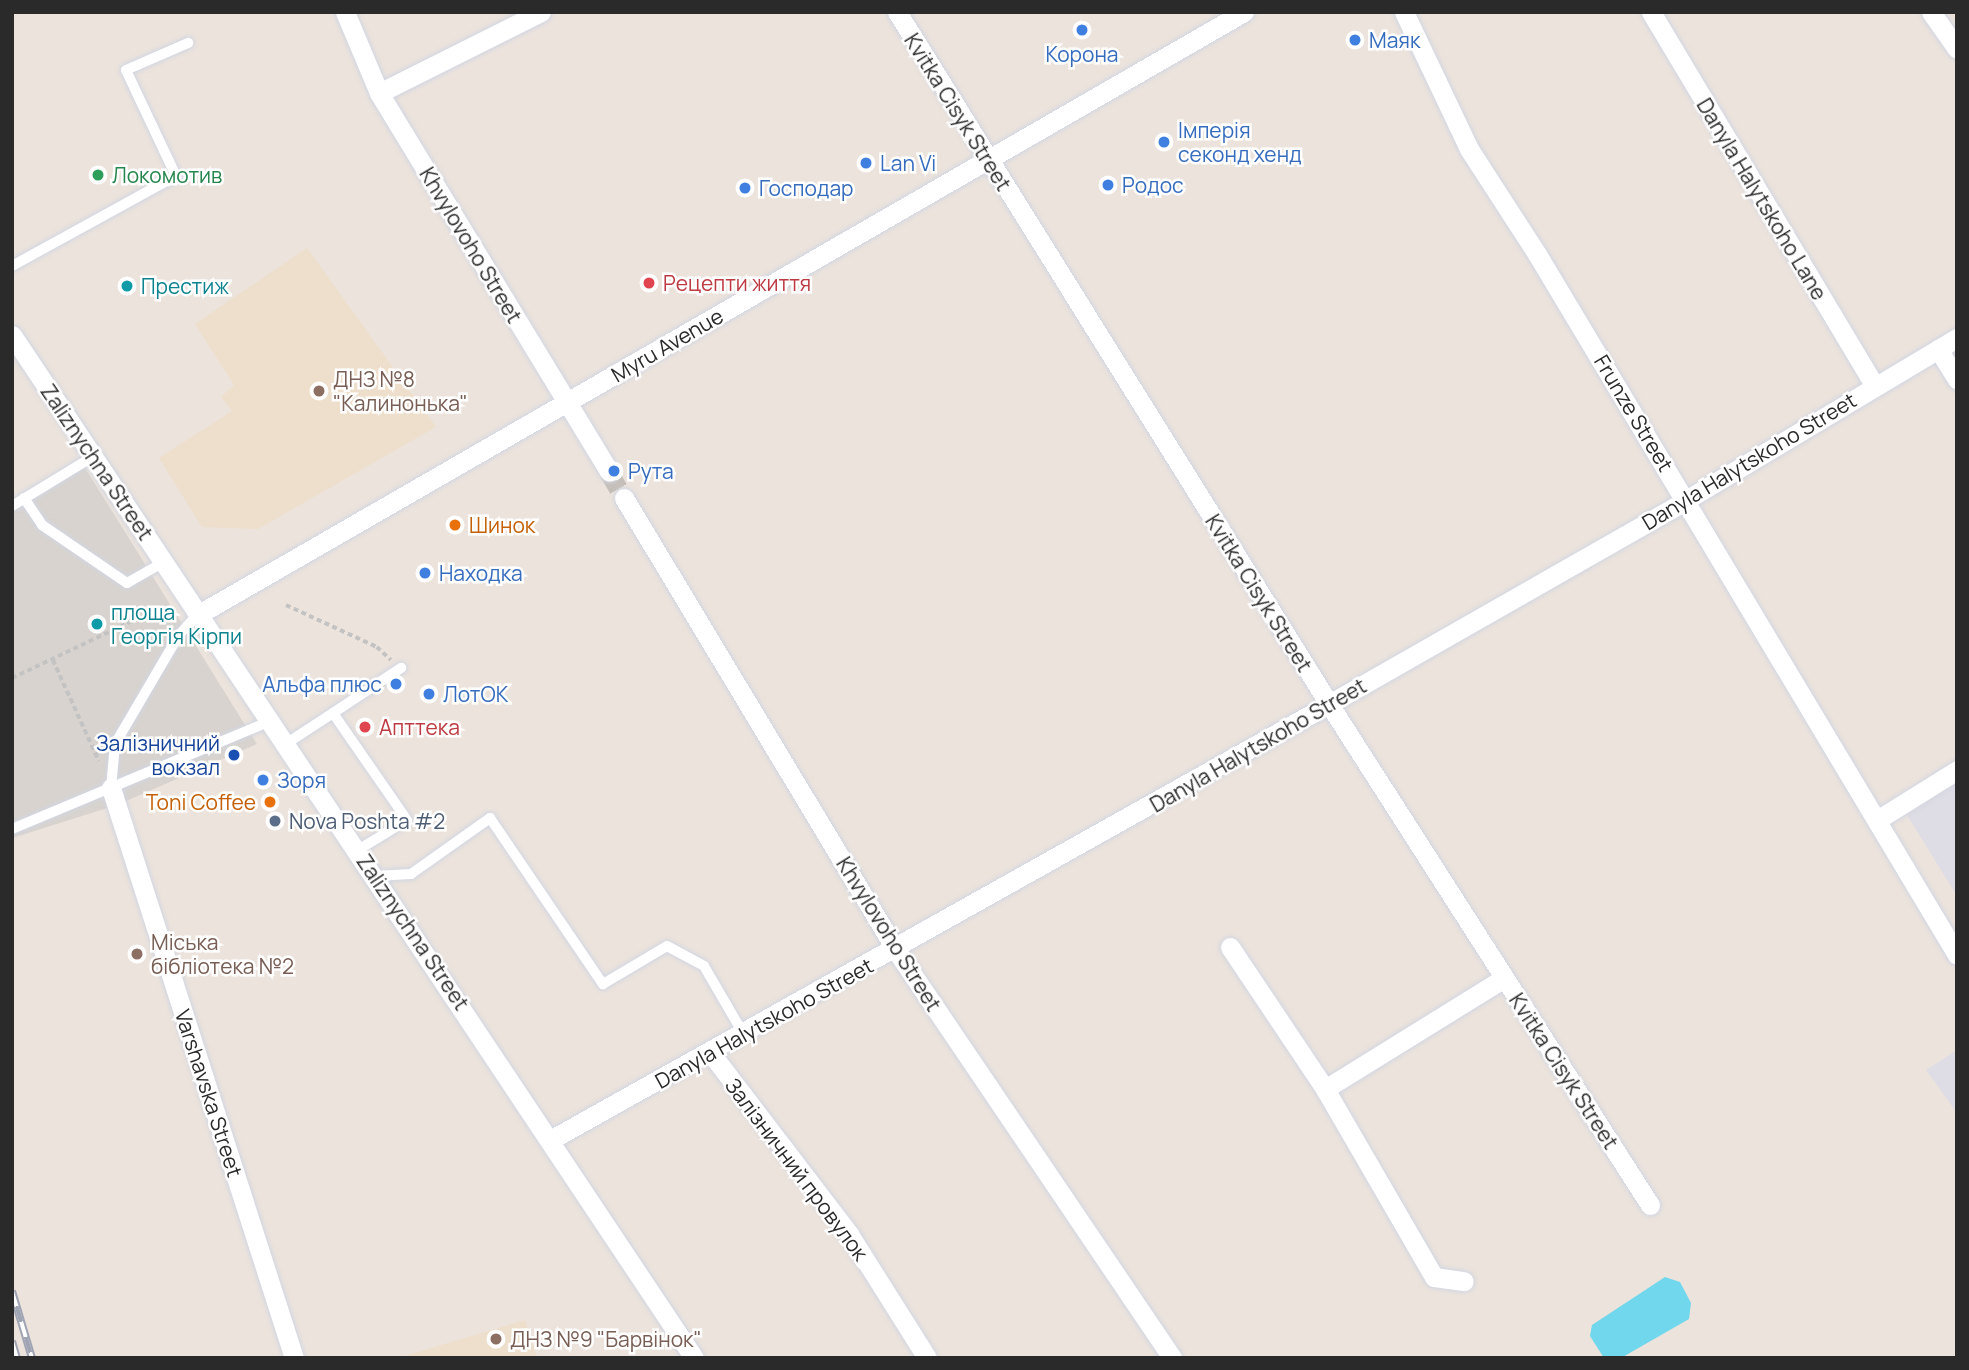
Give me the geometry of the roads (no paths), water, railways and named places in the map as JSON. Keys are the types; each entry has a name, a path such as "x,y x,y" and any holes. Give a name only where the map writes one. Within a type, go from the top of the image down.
{"street":[{"name":"Khvylovoho Street","path":"345,12 379,93 609,472"},
{"path":"379,93 541,12"},
{"name":"Kvitka Cisyk Street","path":"897,12 1329,705 1650,1205"},
{"name":"Myru Avenue","path":"199,614 1244,12"},
{"name":"Frunze Street","path":"1404,12 1469,149 1686,500 1957,955"},
{"name":"Danyla Halytskoho Lane","path":"1651,12 1874,385"},
{"path":"1931,12 1957,49"},
{"name":"Zaliznychna Street","path":"12,335 552,1139 694,1358"},
{"name":"Danyla Halytskoho Street","path":"552,1139 896,950 1329,705 1686,500 1874,385 1957,338"},
{"path":"1938,349 1957,379"},
{"name":"Khvylovoho Street","path":"624,498 896,950 1172,1358"},
{"path":"1877,820 1957,770"},
{"name":"Varshavska Street","path":"111,788 294,1358"},
{"path":"1230,947 1325,1089 1434,1277 1464,1281"},
{"path":"1325,1089 1504,978"},
{"name":"Залізничний провулок","path":"710,1052 849,1234 927,1358"}],"lane":[{"path":"12,267 176,176 126,70 188,43"},
{"path":"12,506 94,456"},
{"path":"24,498 41,526 127,583 164,562"},
{"path":"111,788 115,744 179,635 199,614"},
{"path":"287,743 401,668"},
{"path":"333,713 407,820 358,850"},
{"path":"12,829 271,720"},
{"path":"376,876 411,874 491,818 603,984 667,946 704,966 743,1034"}],"water":[{"path":"1665,1277 1680,1282 1691,1303 1689,1319 1621,1358 1604,1358 1590,1336 1592,1325"}],"tunnel":[{"path":"609,472 624,498"}],"railway":[{"path":"12,1291 32,1358"},
{"path":"12,1341 17,1358"}],"place":[{"name":"Корона","path":"1082,30"},
{"name":"Маяк","path":"1355,40"},
{"name":"Імперія секонд хенд","path":"1164,142"},
{"name":"Lan Vi","path":"866,163"},
{"name":"Локомотив","path":"98,175"},
{"name":"Родос","path":"1108,185"},
{"name":"Господар","path":"745,188"},
{"name":"Рецепти життя","path":"649,283"},
{"name":"Престиж","path":"127,286"},
{"name":"ДНЗ №8 \"Калинонька\"","path":"319,391"},
{"name":"Рута","path":"614,471"},
{"name":"Шинок","path":"455,525"},
{"name":"Находка","path":"425,573"},
{"name":"площа Георгія Кірпи","path":"97,624"},
{"name":"Альфа плюс","path":"396,684"},
{"name":"ЛотОК","path":"429,694"},
{"name":"Апттека","path":"365,727"},
{"name":"Залізничний вокзал","path":"234,755"},
{"name":"Зоря","path":"263,780"},
{"name":"Toni Coffee","path":"270,802"},
{"name":"Nova Poshta #2","path":"275,821"},
{"name":"Міська бібліотека №2","path":"137,954"},
{"name":"ДНЗ №9 \"Барвінок\"","path":"496,1339"}]}
